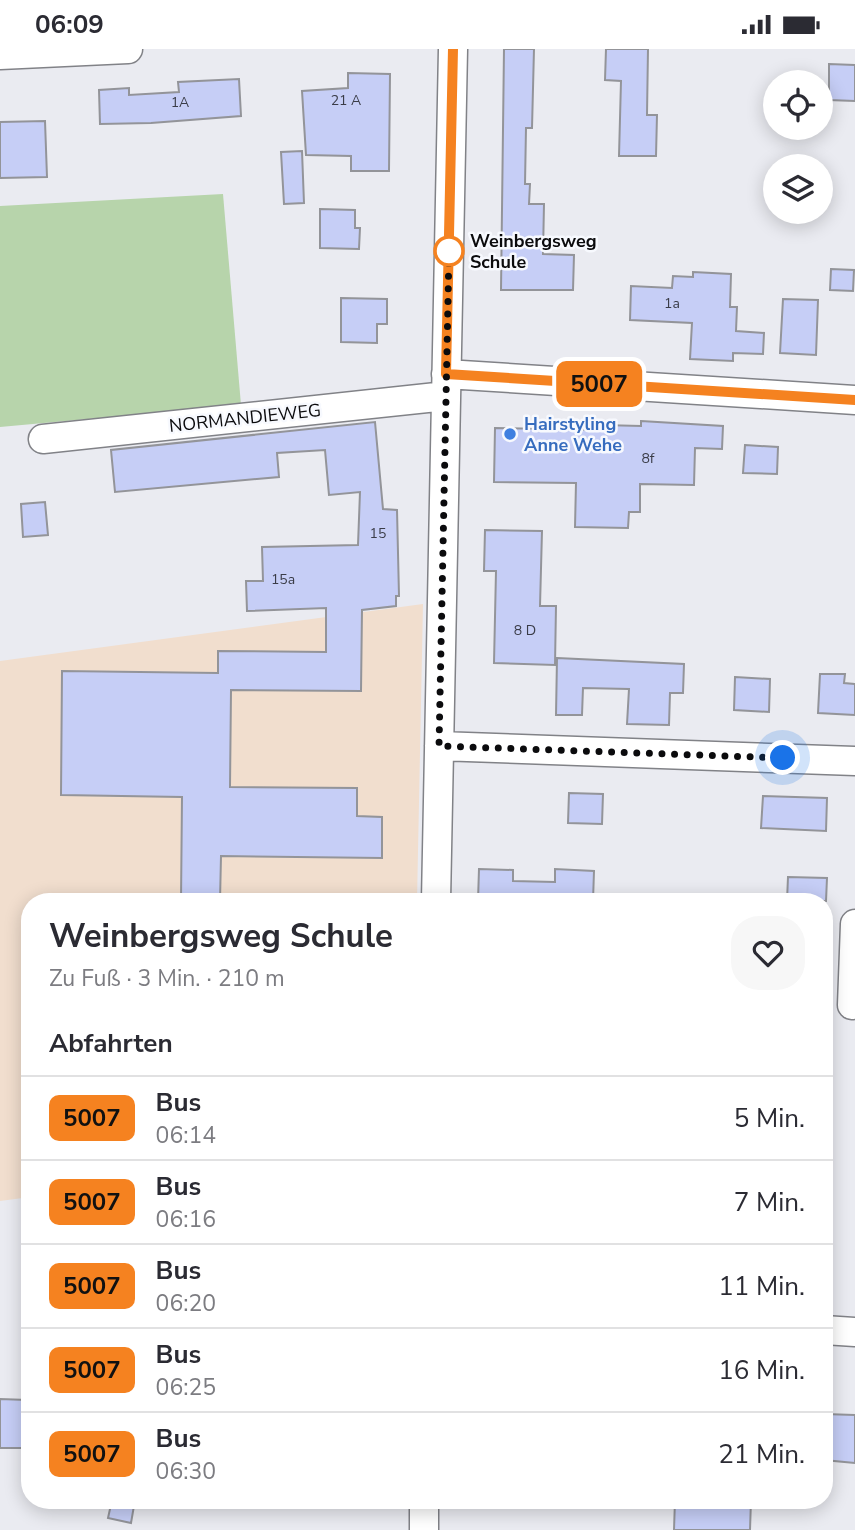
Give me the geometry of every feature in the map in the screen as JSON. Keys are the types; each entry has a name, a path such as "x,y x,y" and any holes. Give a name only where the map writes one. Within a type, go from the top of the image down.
{"street":[{"path":"0,55 128,49"},
{"path":"436,893 453,49"},
{"name":"NORMANDIEWEG","path":"43,439 446,385 855,400"},
{"path":"439,746 855,761"},
{"path":"852,1005 855,924"},
{"path":"833,1331 855,1332"},
{"path":"424,1509 424,1530"}],"shaded area":[{"path":"423,604 417,893 21,893 21,1198 0,1201 0,661"}],"green space":[{"path":"223,194 241,405 0,427 0,206"}],"building":[{"path":"504,49 534,49 532,128 526,128 525,184 530,184 529,204 544,204 543,254 574,255 573,290 501,290"},
{"path":"606,49 648,49 647,115 657,115 656,156 619,156 621,81 605,80"},
{"path":"829,64 855,65 855,101 833,100 833,70 829,70"},
{"path":"348,73 390,74 389,171 351,171 351,156 306,155 302,91 348,88"},
{"path":"239,79 241,116 100,124 99,90 129,88 129,95 179,92 178,82"},
{"path":"45,121 47,177 0,178 0,122"},
{"path":"302,151 304,203 284,204 281,152"},
{"path":"320,209 355,210 355,228 360,228 359,249 320,248"},
{"path":"831,269 854,270 853,291 830,290"},
{"path":"693,272 731,274 730,307 737,307 736,331 764,333 763,354 733,353 733,361 690,359 692,323 630,320 631,286 672,288 673,276 693,277"},
{"path":"341,298 387,299 387,324 377,324 377,343 341,342"},
{"path":"783,299 818,300 816,355 780,353"},
{"path":"641,421 723,426 722,449 695,448 694,485 640,484 640,512 629,512 628,528 575,527 576,483 494,482 495,428 602,430 602,425 641,426"},
{"path":"375,422 383,509 397,510 399,596 396,596 396,606 362,610 361,691 231,690 230,787 357,788 357,816 382,817 382,858 221,856 220,893 181,893 182,797 61,795 62,671 218,673 218,651 326,652 326,608 247,611 246,581 263,581 262,547 358,545 360,492 329,495 325,450 277,453 279,477 115,492 111,450"},
{"path":"745,445 778,447 777,474 743,473"},
{"path":"45,502 48,535 23,537 21,504"},
{"path":"485,530 542,531 540,606 556,606 555,665 494,663 496,571 484,571"},
{"path":"557,658 684,664 683,693 670,693 669,725 627,724 629,689 583,688 582,715 556,715"},
{"path":"820,674 845,674 844,683 855,684 855,715 818,713"},
{"path":"735,677 770,679 769,712 734,710"},
{"path":"569,793 603,794 602,824 568,823"},
{"path":"763,796 827,798 826,831 761,828"},
{"path":"479,869 513,870 513,881 555,882 555,869 594,871 593,893 478,893"},
{"path":"788,877 827,878 826,893 787,893"},
{"path":"0,1399 21,1400 21,1448 0,1448"},
{"path":"833,1414 855,1415 855,1463 833,1461"},
{"path":"110,1509 133,1509 131,1523 108,1518"},
{"path":"675,1509 751,1509 750,1530 674,1530"}],"bus line":[{"name":"5007","path":"453,49 446,374 855,400"}],"place":[{"name":"Weinbergsweg Schule","path":"449,251"},
{"name":"Hairstyling Anne Wehe","path":"510,434"}],"route":[{"path":"449,251 439,746 783,758"}]}
